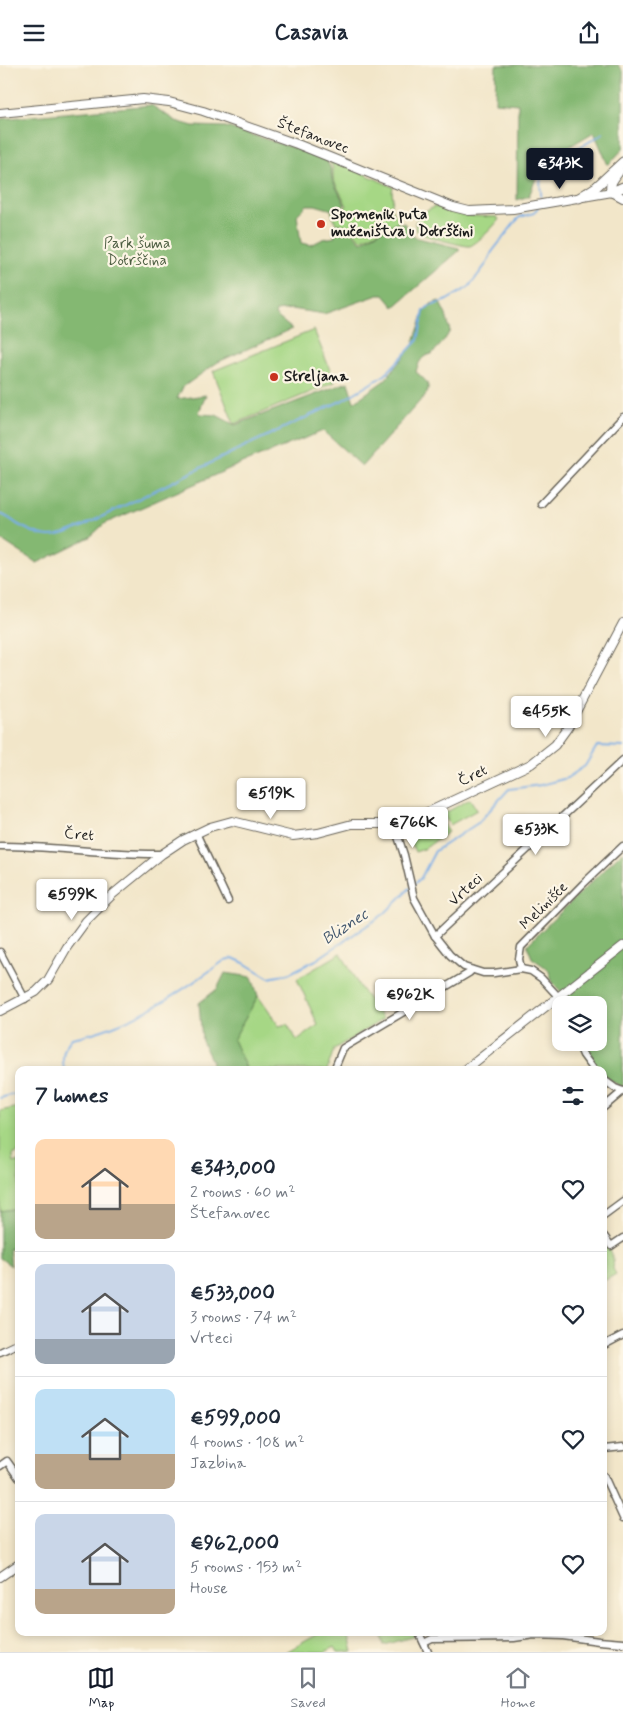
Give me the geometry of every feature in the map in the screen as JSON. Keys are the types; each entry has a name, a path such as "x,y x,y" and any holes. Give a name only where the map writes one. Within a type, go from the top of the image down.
{"main road":[{"path":"623,163 612,181 610,189 612,193 623,187"},
{"path":"579,198 596,187 623,163"}],"street":[{"name":"Štefanovec","path":"0,113 143,99 169,102 203,111 297,144 453,207 469,211 489,211 544,205 612,193"},
{"path":"612,193 623,198"},
{"path":"541,504 623,417"},
{"name":"Čret","path":"0,846 36,846 162,854 196,833 232,821 293,836 318,833 352,824 394,824 428,812 531,765 555,745 568,727 623,623"},
{"name":"Vrteci","path":"435,936 623,760"},
{"path":"394,824 404,855 414,899 435,936 450,955 464,967 483,973 522,969 536,974 558,995"},
{"path":"196,833 228,901"},
{"name":"Melinišće","path":"522,969 518,959 521,947 623,846"},
{"path":"0,1011 36,992 48,980 67,947 86,921 112,895 162,854"},
{"path":"471,1066 558,995 623,946"},
{"path":"0,952 25,999"},
{"path":"336,1066 343,1048 472,970"},
{"path":"581,1051 591,1066"},
{"path":"607,1082 623,1091 607,1104"},
{"path":"607,1213 623,1201"},
{"path":"607,1240 611,1246 623,1238"},
{"path":"607,1343 623,1335"},
{"path":"0,1352 15,1345"},
{"path":"607,1449 623,1447"},
{"path":"0,1466 8,1461 15,1472"},
{"path":"607,1483 623,1518"},
{"path":"0,1577 15,1567"},
{"path":"420,1636 428,1652"},
{"path":"424,1643 432,1639 493,1636"},
{"path":"563,1636 622,1645"}],"green space":[{"path":"496,65 618,65 623,71 623,149 608,165 594,132 545,161 529,196 517,200 518,104 495,102"},
{"name":"Park šuma Dotrščina","path":"151,105 176,121 193,126 226,127 304,151 327,161 331,169 332,179 345,205 336,211 315,205 307,205 297,215 301,243 311,245 323,239 335,237 333,231 335,225 347,228 361,242 393,224 404,223 414,237 459,248 459,251 394,307 384,295 378,295 324,314 292,309 276,311 275,315 292,329 218,362 183,387 177,399 206,395 199,412 201,414 216,415 235,425 348,382 354,402 385,380 413,345 424,312 431,304 439,301 446,315 450,331 444,341 432,354 423,358 418,366 416,372 427,383 428,390 362,466 323,431 240,464 104,524 90,537 37,563 0,539 0,119"},
{"path":"328,157 393,187 391,207 400,221 361,240 347,226 336,224 331,211 337,212 347,206 333,179 333,168"},
{"path":"433,207 440,207 472,216 497,217 499,219 473,245 461,245 423,234 416,229 415,223 418,217"},
{"name":"Streljana","path":"314,330 335,382 234,424 213,371"},
{"path":"470,799 477,810 450,825 443,814"},
{"path":"441,819 448,832 424,849 415,852 408,834"},
{"path":"623,851 623,1088 607,1078 607,1066 595,1066 584,1051 607,1051 607,996 565,996 553,983 548,969 532,958 527,945"},
{"path":"341,953 359,986 383,1019 334,1049 328,1066 245,1066 233,1040 258,996 279,1026 287,1024 297,1040 318,1025 297,979"},
{"path":"225,973 252,977 258,996 233,1040 245,1066 211,1066 212,1062 202,1041 199,1003 217,989"},
{"path":"15,1108 15,1154 13,1155 15,1163 15,1209 0,1211 0,1111"},
{"path":"15,1209 15,1252 9,1248 11,1266 0,1258 0,1211"},
{"path":"607,1244 612,1253 613,1269 616,1274 607,1279"},
{"path":"315,1636 349,1636 353,1652 338,1652 335,1647 325,1652 286,1652"},
{"path":"382,1636 415,1636 384,1645"}],"waterway":[{"path":"540,203 541,179 547,170 562,158 603,133"},
{"path":"0,514 35,533 49,536 63,534 343,400 385,375 418,340 424,311 428,307 447,300 469,287 487,263 492,252 516,221 520,217 534,213 538,207"},
{"name":"Bliznec","path":"414,884 421,878 435,851 478,823 509,789 541,785 567,778 585,766 597,746 623,747"},
{"name":"Bliznec","path":"64,1066 66,1046 72,1038 114,1026 153,1008 225,960 233,958 269,978 288,974 316,960 384,914 410,888"},
{"name":"Bliznec","path":"0,1098 15,1094"}],"place":[{"name":"Spomenik puta mučeništva u Dotrščini","path":"321,224"},
{"name":"Streljana","path":"274,377"}]}
